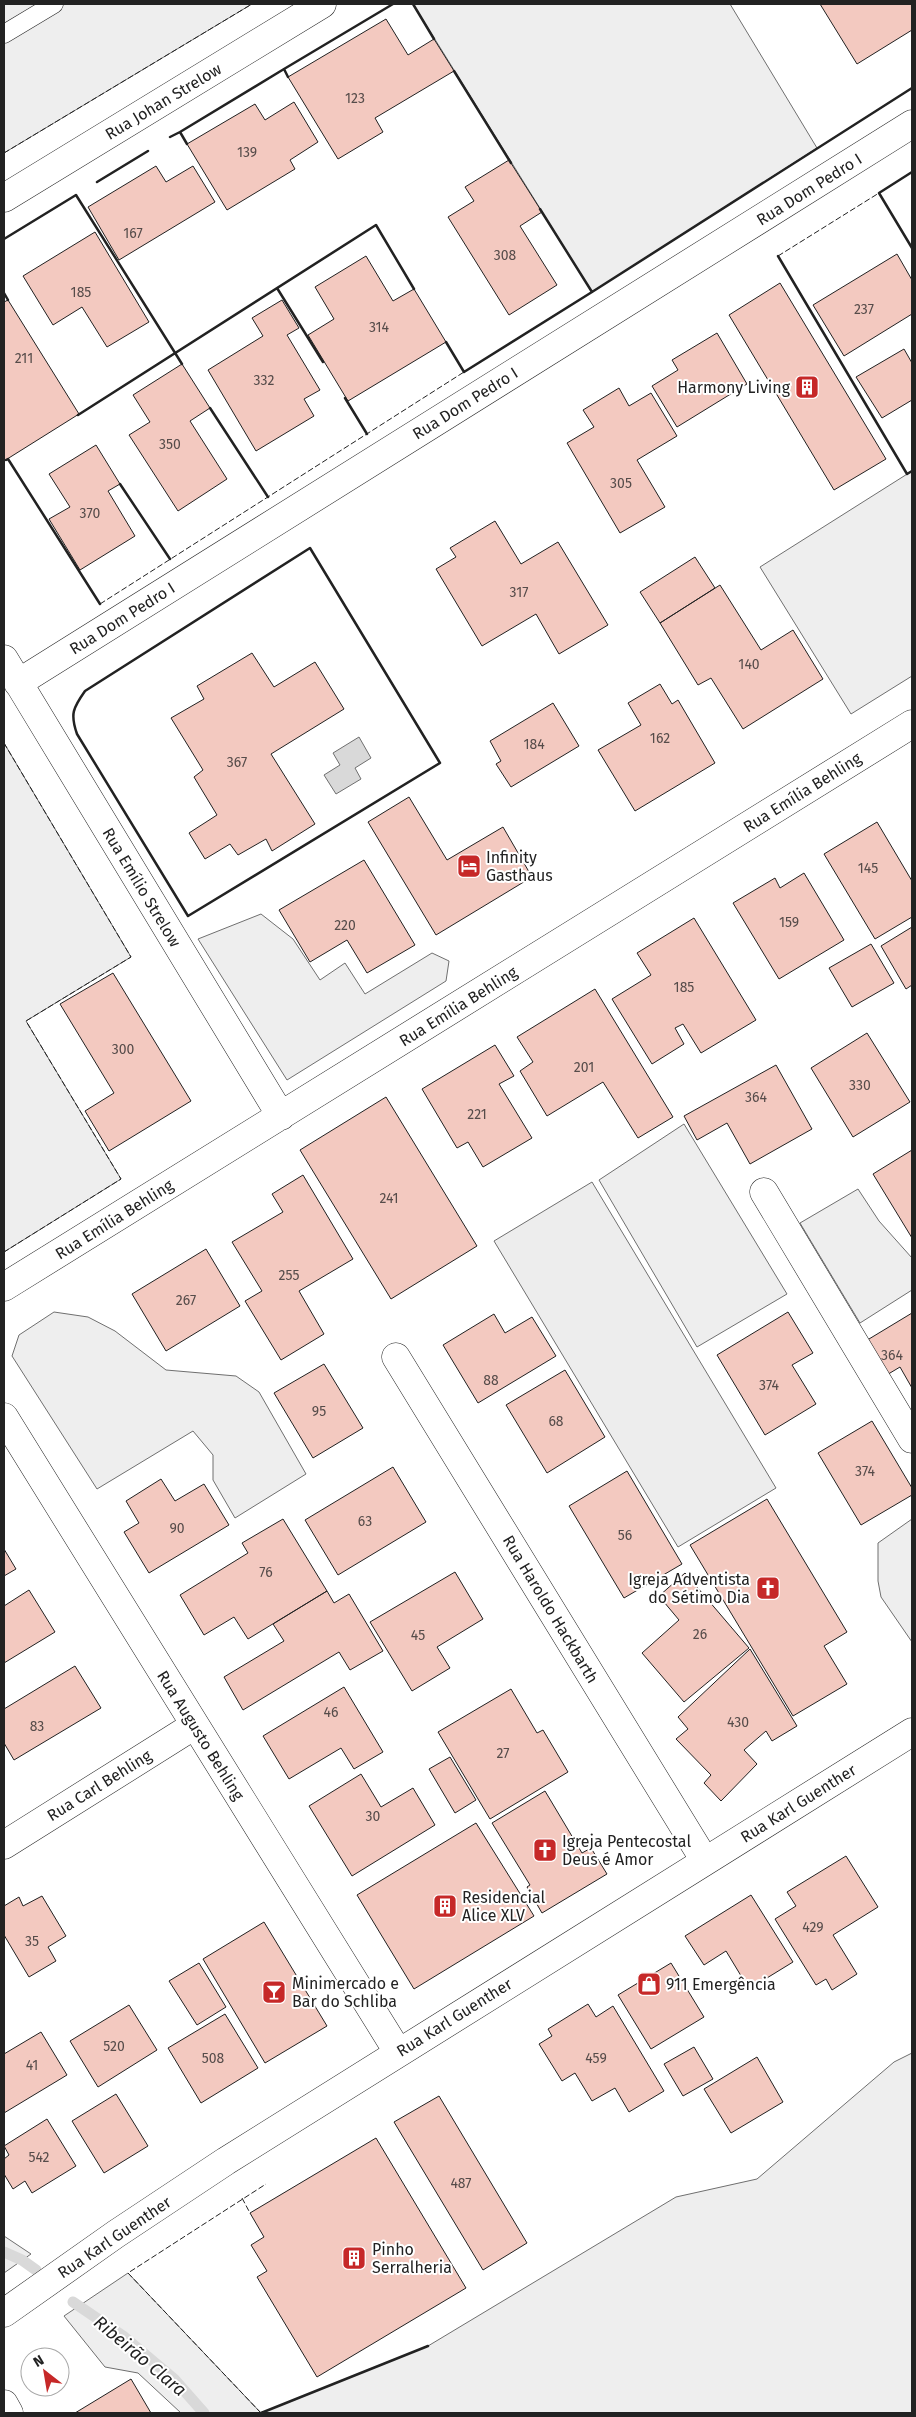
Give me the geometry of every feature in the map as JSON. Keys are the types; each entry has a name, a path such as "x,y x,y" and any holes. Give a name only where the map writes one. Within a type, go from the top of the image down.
{"street":[{"name":"Rua Johan Strelow","path":"4,198 322,4"},
{"name":"Rua Dom Pedro I","path":"18,683 912,124"},
{"name":"Rua Emílio Strelow","path":"4,659 280,1116"},
{"name":"Rua Emília Behling","path":"4,1287 912,724"},
{"path":"764,1192 912,1439"},
{"name":"Rua Haroldo Hackbarth","path":"396,1357 705,1861"},
{"name":"Rua Augusto Behling","path":"4,1417 398,2052"},
{"name":"Rua Carl Behling","path":"4,1846 195,1725"},
{"name":"Rua Karl Guenther","path":"4,2313 124,2229 398,2052 912,1732"},
{"path":"4,2404 9,2413"}],"lane":[{"path":"4,34 54,4"}],"shaded area":[{"path":"4,4 252,4 4,153"},
{"path":"413,4 730,4 817,148 592,292"},
{"path":"912,471 912,676 851,714 760,567"},
{"path":"359,737 371,758 355,768 361,779 336,794 324,775 340,765 333,753"},
{"path":"4,743 131,957 26,1021 121,1179 4,1252"},
{"path":"261,914 293,939 320,980 345,963 365,994 432,953 449,961 446,981 287,1080 198,939"},
{"path":"684,1124 787,1294 697,1347 599,1180"},
{"path":"592,1182 776,1488 678,1547 494,1241"},
{"path":"858,1189 879,1221 912,1258 912,1290 860,1323 800,1223"},
{"path":"54,1312 88,1317 115,1331 166,1370 236,1376 259,1392 306,1474 235,1518 213,1480 213,1455 193,1431 97,1489 12,1356 19,1335"},
{"path":"912,1519 912,1642 881,1597 878,1581 878,1543"},
{"path":"912,2053 912,2413 261,2413 428,2346 676,2197 757,2179 894,2062"},
{"path":"4,2236 31,2254 4,2273"},
{"path":"128,2273 261,2413 181,2413 138,2373 105,2367 64,2316"}],"building":[{"path":"820,4 912,4 912,30 857,64"},
{"path":"386,19 408,55 434,39 454,71 375,118 383,132 338,159 288,77"},
{"path":"294,102 318,142 290,160 295,169 227,210 187,144 255,104 265,120"},
{"path":"509,160 542,212 520,226 557,285 509,315 448,217 474,201 465,187"},
{"path":"156,166 166,182 193,166 215,202 119,260 88,207"},
{"path":"95,232 149,322 107,347 82,307 53,325 23,276"},
{"path":"897,254 912,280 912,314 844,356 813,305"},
{"path":"366,256 393,301 414,289 446,342 348,401 308,335 334,319 315,287"},
{"name":"Harmony Living","path":"780,283 886,459 834,490 729,315"},
{"path":"8,300 79,414 4,461 4,302"},
{"path":"282,300 299,328 287,335 320,390 304,399 314,416 256,451 208,370 263,336 252,318"},
{"path":"717,333 747,384 677,427 652,386 678,370 672,360"},
{"path":"904,349 912,363 912,400 882,418 856,377"},
{"path":"182,364 210,408 190,421 227,479 178,511 129,435 150,422 133,395"},
{"path":"619,388 629,406 651,393 677,436 637,460 665,507 620,533 567,443 594,427 583,410"},
{"path":"96,445 120,484 108,491 135,536 80,570 49,519 70,507 49,474"},
{"path":"495,521 521,564 558,542 608,625 559,654 536,614 482,646 436,569 456,557 450,548"},
{"path":"695,557 715,588 660,623 640,592"},
{"path":"720,585 761,650 793,630 823,679 743,729 711,678 698,685 660,623"},
{"path":"252,653 274,687 315,662 344,709 271,754 315,824 272,851 266,839 238,855 230,844 205,859 189,833 217,815 194,777 203,770 171,718 204,699 197,686"},
{"path":"660,684 672,704 678,700 715,763 635,811 598,750 641,725 628,703"},
{"path":"553,703 579,746 511,787 496,764 501,761 490,741"},
{"path":"409,797 447,860 503,827 532,877 436,935 368,822"},
{"path":"877,822 912,881 912,917 875,939 824,854"},
{"path":"364,860 415,945 367,973 347,940 310,962 279,910"},
{"path":"804,873 844,940 779,979 733,903 775,878 780,888"},
{"path":"694,918 756,1020 701,1053 683,1024 675,1028 684,1044 652,1064 612,999 651,975 637,953"},
{"path":"912,927 912,985 906,989 881,946"},
{"path":"871,944 894,983 852,1007 829,968"},
{"path":"113,973 191,1101 109,1151 85,1111 114,1093 60,1004"},
{"path":"595,989 673,1117 638,1138 603,1082 547,1116 520,1071 533,1062 517,1037"},
{"path":"867,1033 910,1102 853,1137 811,1068"},
{"path":"495,1045 514,1076 499,1084 532,1138 483,1167 468,1142 457,1148 422,1089"},
{"path":"776,1065 812,1129 750,1164 727,1123 697,1140 684,1116"},
{"path":"386,1097 477,1246 391,1299 300,1150"},
{"path":"912,1150 912,1238 873,1174"},
{"path":"303,1175 353,1259 299,1291 324,1334 281,1360 245,1301 262,1291 232,1242 283,1212 272,1194"},
{"path":"206,1249 240,1306 166,1351 132,1294"},
{"path":"788,1312 813,1353 792,1365 816,1404 765,1435 717,1355"},
{"path":"912,1313 912,1388 900,1367 885,1376 864,1342"},
{"path":"494,1314 505,1333 532,1317 556,1356 478,1403 443,1345"},
{"path":"324,1364 363,1428 313,1458 274,1393"},
{"path":"565,1370 605,1437 547,1473 506,1405"},
{"path":"872,1421 912,1488 912,1495 861,1525 818,1453"},
{"path":"393,1467 426,1522 338,1575 305,1520"},
{"path":"627,1471 682,1564 624,1598 569,1506"},
{"path":"161,1479 175,1501 204,1484 229,1525 149,1573 124,1532 139,1523 126,1501"},
{"name":"Igreja Adventista do Sétimo Dia","path":"767,1499 847,1632 824,1646 847,1684 793,1716 690,1545"},
{"path":"283,1519 327,1591 248,1639 234,1617 204,1635 180,1595 248,1553 242,1543"},
{"path":"4,1549 16,1569 4,1576"},
{"path":"455,1572 483,1619 437,1647 450,1668 412,1691 370,1622"},
{"path":"685,1573 749,1648 684,1702 642,1653 679,1620 659,1596"},
{"path":"29,1590 55,1632 4,1663 4,1606"},
{"path":"327,1591 334,1603 349,1594 383,1651 350,1670 339,1652 243,1710 224,1677 284,1641 273,1624"},
{"path":"750,1649 797,1726 772,1741 766,1731 744,1750 757,1764 721,1801 704,1783 711,1775 676,1739 688,1729 678,1717"},
{"path":"75,1666 101,1708 14,1760 4,1743 4,1709"},
{"path":"344,1687 383,1752 354,1769 341,1748 289,1779 263,1736"},
{"path":"511,1689 537,1733 543,1730 568,1772 490,1819 438,1732"},
{"path":"450,1757 476,1800 455,1813 429,1769"},
{"path":"361,1774 381,1807 413,1788 435,1825 352,1876 309,1806"},
{"name":"Igreja Pentecostal Deus é Amor","path":"545,1791 582,1853 591,1848 607,1874 542,1913 527,1887 530,1885 492,1823"},
{"name":"Residencial Alice XLV","path":"476,1823 534,1916 414,1989 357,1895"},
{"path":"846,1856 878,1907 833,1935 857,1974 832,1990 826,1979 816,1985 775,1919 796,1906 787,1892"},
{"path":"751,1895 793,1962 749,1989 726,1951 704,1965 685,1936"},
{"path":"42,1896 66,1936 48,1947 56,1961 29,1977 4,1935 4,1906 19,1897 23,1906"},
{"path":"264,1922 327,2026 265,2063 203,1959"},
{"path":"199,1963 226,2007 197,2025 169,1981"},
{"path":"671,1963 704,2017 651,2049 618,1995"},
{"path":"588,2004 596,2017 613,2006 664,2091 629,2112 615,2088 592,2101 575,2073 562,2081 539,2044 552,2036 548,2029"},
{"path":"129,2005 157,2050 98,2087 70,2041"},
{"path":"225,2014 258,2068 201,2103 168,2048"},
{"path":"41,2032 67,2075 4,2113 4,2054"},
{"path":"694,2047 713,2079 683,2096 664,2064"},
{"path":"757,2057 783,2102 731,2133 704,2089"},
{"path":"116,2094 148,2146 104,2173 72,2121"},
{"path":"439,2096 527,2243 483,2270 394,2122"},
{"path":"47,2119 76,2166 32,2193 25,2181 13,2189 4,2174 4,2159 9,2155 4,2146"},
{"name":"Pinho Serralheria","path":"376,2138 466,2288 317,2377 257,2277 267,2271 251,2245 264,2237 250,2213"},
{"path":"131,2379 151,2413 75,2413"}],"waterway":[{"name":"Ribeirão Clara","path":"4,2252 22,2260 36,2270"},
{"name":"Ribeirão Clara","path":"73,2302 123,2336 174,2379 204,2413"}],"fence":[{"path":"4,153 252,4"},
{"path":"778,256 879,193"},
{"path":"100,604 464,372"},
{"path":"4,743 131,957 26,1021 121,1179 4,1252"},
{"path":"261,2413 128,2273 266,2184"},
{"path":"242,2198 250,2213"}],"wall":[{"path":"288,77 284,69 393,4"},
{"path":"413,4 434,39"},
{"path":"187,144 180,132 284,69"},
{"path":"454,71 511,163"},
{"path":"540,209 592,292 912,88"},
{"path":"170,137 180,132"},
{"path":"97,182 148,151"},
{"path":"912,172 879,193 912,248"},
{"path":"4,239 76,195 182,364"},
{"path":"78,415 376,225 414,289"},
{"path":"778,256 907,474 912,471"},
{"path":"277,288 323,362"},
{"path":"446,342 464,372 592,292"},
{"path":"4,293 8,300"},
{"path":"345,398 367,434"},
{"path":"210,408 268,497"},
{"path":"6,460 8,459 100,604"},
{"path":"120,484 170,559"},
{"path":"310,548 440,763 188,916 77,734 73,716 75,707 85,691 310,548"},
{"path":"261,2413 428,2346"}],"place":[{"name":"Harmony Living","path":"807,387"},
{"name":"Infinity Gasthaus","path":"469,866"},
{"name":"Igreja Adventista do Sétimo Dia","path":"768,1588"},
{"name":"Igreja Pentecostal Deus é Amor","path":"545,1850"},
{"name":"Residencial Alice XLV","path":"445,1906"},
{"name":"911 Emergência","path":"649,1984"},
{"name":"Minimercado e Bar do Schliba","path":"274,1992"},
{"name":"Pinho Serralheria","path":"354,2258"}]}
